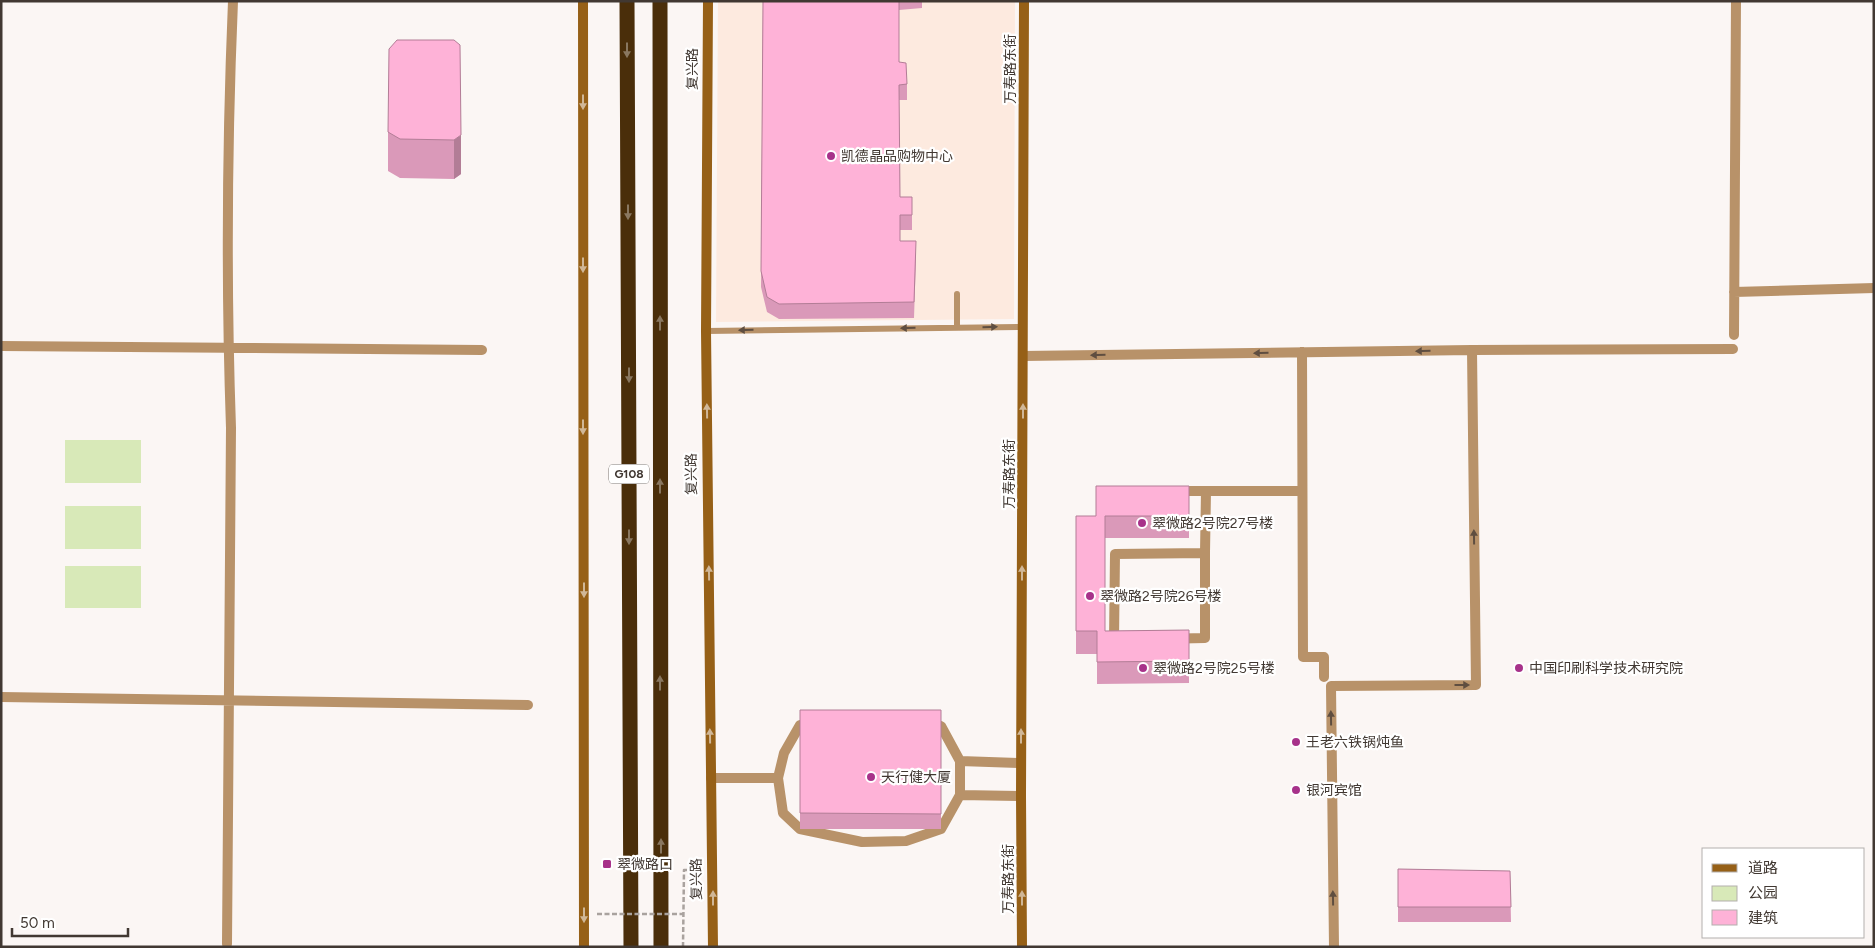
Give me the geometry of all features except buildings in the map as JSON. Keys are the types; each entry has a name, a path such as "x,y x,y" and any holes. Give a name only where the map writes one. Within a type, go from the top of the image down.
{"highway":[{"name":"G108","path":"627,1 631,947"},
{"name":"G108","path":"660,1 661,947"}],"street":[{"path":"227,944 231,428 228,348 229,96 233,1"},
{"path":"583,1 584,947"},
{"name":"复兴路","path":"708,1 706,331 713,947"},
{"name":"万寿路东街","path":"1022,947 1024,1"},
{"path":"1734,335 1736,1"},
{"path":"1734,292 1874,288"},
{"path":"1,346 482,350"},
{"path":"1024,356 1472,350 1733,350"},
{"path":"1334,947 1331,686 1476,685 1472,350"},
{"path":"1302,352 1303,657 1324,657 1324,677"},
{"path":"1168,491 1302,491"},
{"path":"1205,553 1115,554 1114,640 1205,638 1206,491"},
{"path":"1,697 528,705"},
{"path":"824,720 800,725 784,753 778,778 783,813 800,829 862,842 906,841 941,829 960,794 960,761 941,726 917,720"},
{"path":"960,761 1021,762"},
{"path":"711,778 778,778"},
{"path":"960,794 1021,796"}],"lane":[{"path":"957,294 957,328"},
{"path":"706,331 1024,327"}],"path":[{"path":"684,870 684,947"},
{"path":"596,914 683,914"}],"shaded area":[{"name":"凯德晶品购物中心","path":"718,1 1015,1 1014,319 716,322"}],"green space":[{"path":"65,440 141,440 141,483 65,483"},
{"path":"65,506 141,506 141,549 65,549"},
{"path":"65,566 141,566 141,608 65,608"}],"place":[{"name":"凯德晶品购物中心","path":"831,156"},
{"name":"翠微路2号院27号楼","path":"1142,523"},
{"name":"翠微路2号院26号楼","path":"1090,596"},
{"name":"翠微路2号院25号楼","path":"1143,668"},
{"name":"中国印刷科学技术研究院","path":"1519,668"},
{"name":"王老六铁锅炖鱼","path":"1296,742"},
{"name":"天行健大厦","path":"871,777"},
{"name":"银河宾馆","path":"1296,790"},
{"name":"翠微路口","path":"607,864"}]}
